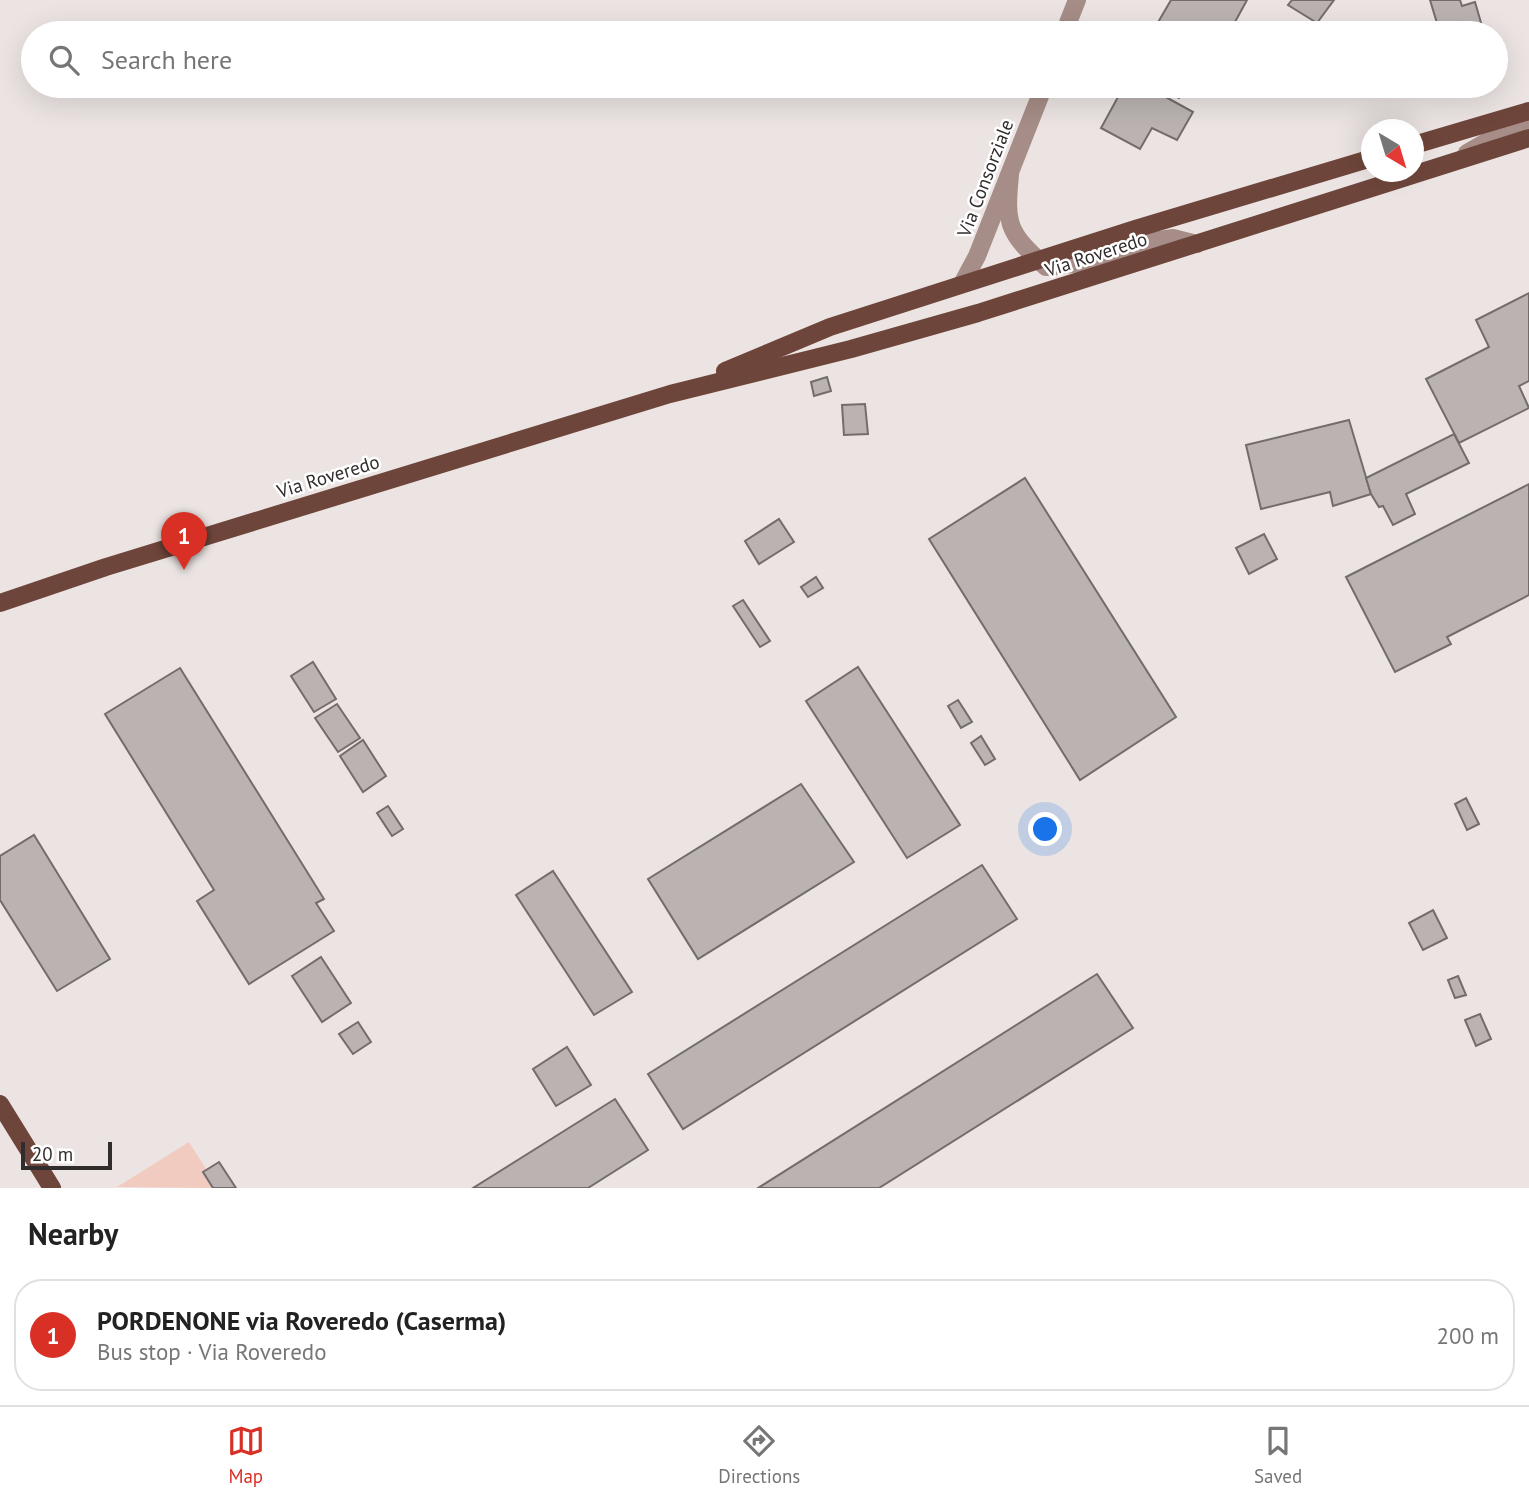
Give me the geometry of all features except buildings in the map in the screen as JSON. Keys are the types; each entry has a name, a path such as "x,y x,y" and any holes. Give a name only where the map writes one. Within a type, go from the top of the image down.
{"main road":[{"path":"1424,142 1529,111"},
{"name":"Via Roveredo","path":"0,603 120,562 670,394 851,349 978,313 1529,138"},
{"name":"Via Roveredo","path":"670,394 830,327 1361,161"},
{"path":"0,1104 52,1188"}],"street":[{"path":"1069,21 1077,0"},
{"name":"Via Consorziale","path":"962,284 977,256 1039,98"},
{"path":"1452,162 1498,135 1529,125"},
{"path":"1010,174 1006,208 1013,232 1046,267 1080,263 1141,243 1173,238 1196,244"}],"shaded area":[{"path":"189,1142 206,1169 203,1172 213,1188 117,1187"}],"place":[{"name":"PORDENONE via Roveredo (Caserma)","path":"184,570"}]}
